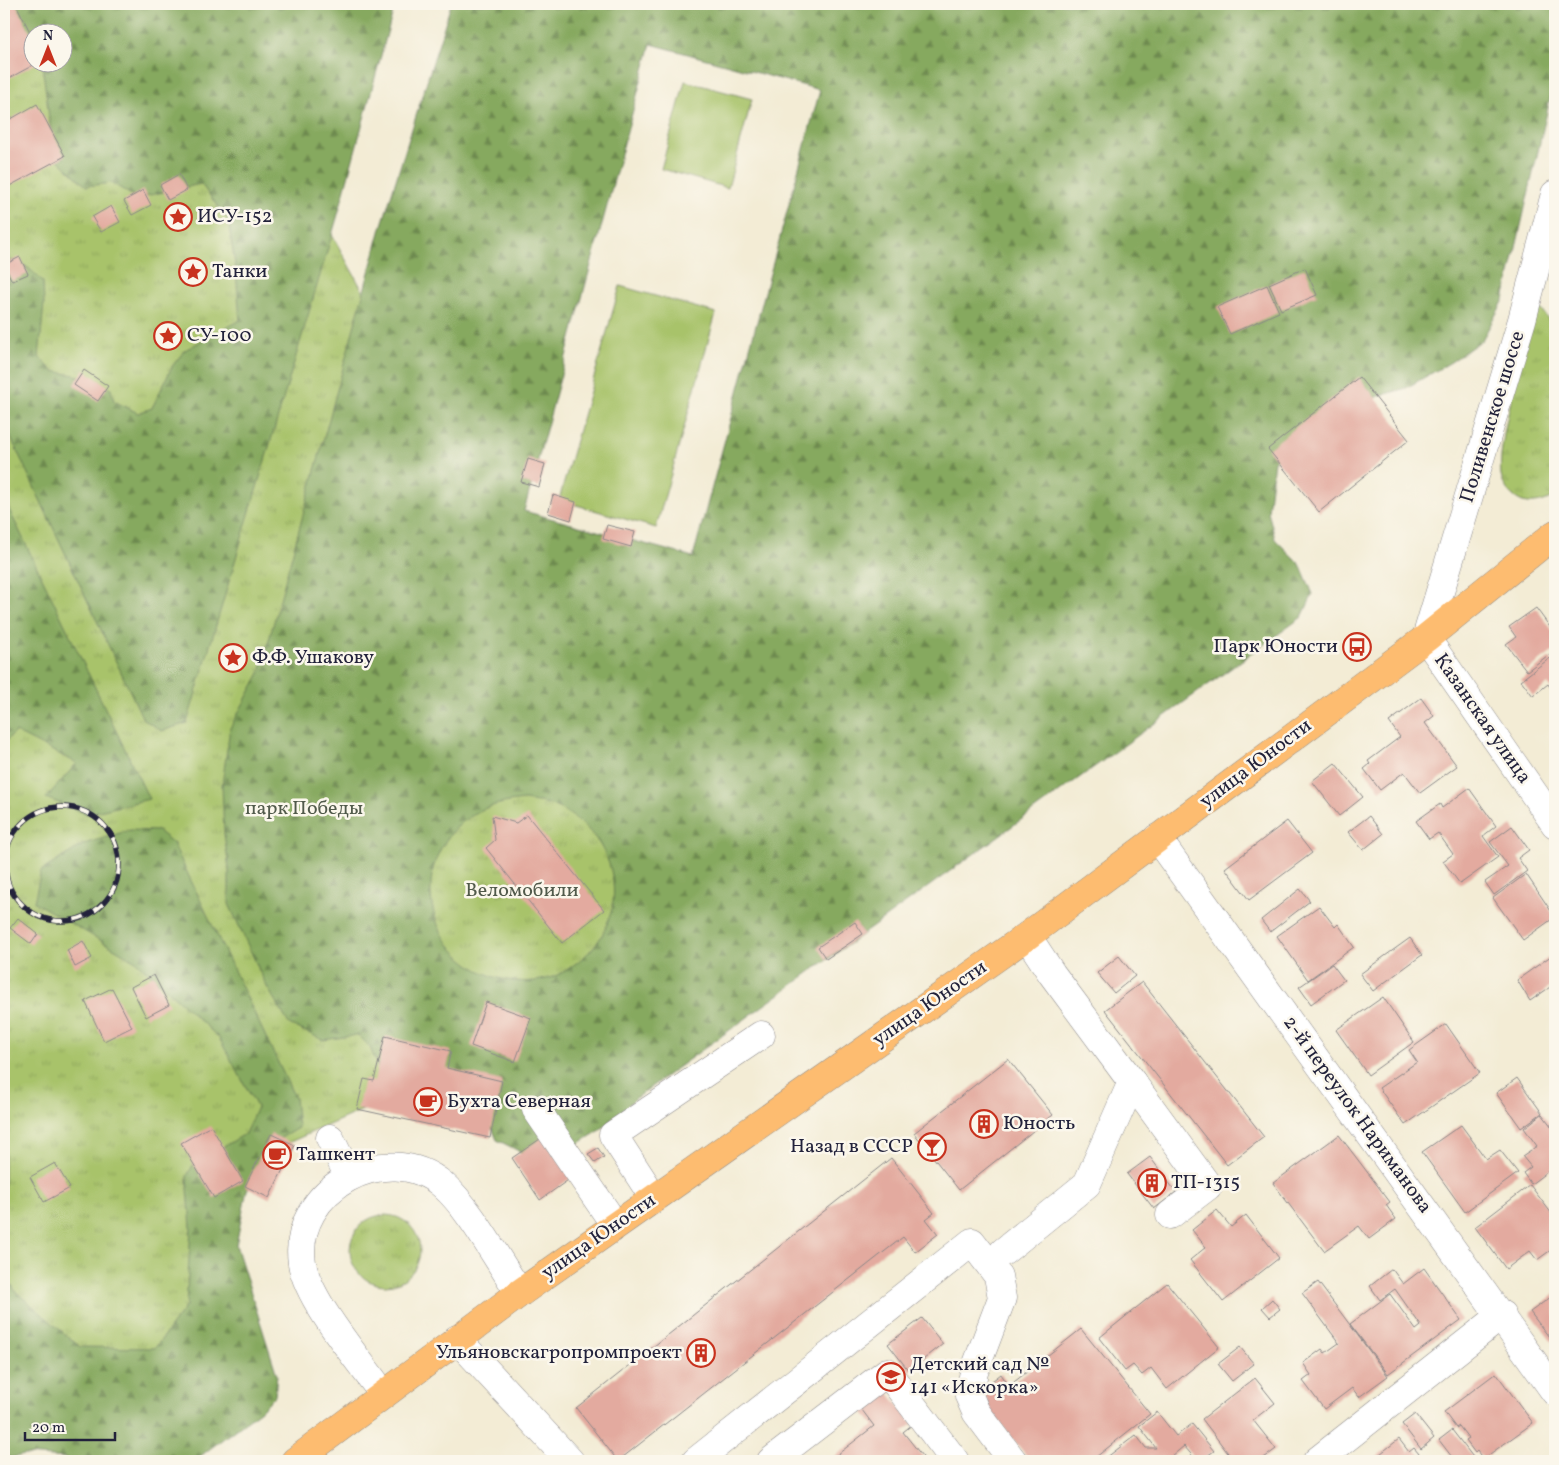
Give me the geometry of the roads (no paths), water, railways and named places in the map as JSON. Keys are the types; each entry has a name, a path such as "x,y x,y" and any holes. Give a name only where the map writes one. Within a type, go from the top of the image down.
{"main road":[{"name":"улица Юности","path":"295,1461 520,1293 1026,936 1426,638 1555,534"}],"street":[{"path":"1553,205 1550,251 1555,276"},
{"name":"Поливенское шоссе","path":"1426,638 1519,330 1553,205"},
{"name":"Казанская улица","path":"1426,638 1555,824"},
{"name":"2-й переулок Нариманова","path":"1157,838 1502,1315 1555,1392"},
{"path":"1026,936 1208,1186 1170,1215"},
{"path":"654,1198 613,1135 761,1035"},
{"path":"1003,1252 1087,1184 1132,1082"},
{"path":"536,1109 615,1225"},
{"path":"330,1138 349,1177"},
{"path":"383,1394 309,1288 302,1262 304,1234 314,1208 333,1186 359,1171 388,1166 418,1171 443,1185 463,1208 520,1293"},
{"path":"696,1461 972,1242 998,1276 1002,1298 974,1372 969,1396 976,1412 1013,1461"},
{"path":"1317,1461 1502,1315"},
{"path":"458,1339 570,1461"},
{"path":"771,1461 886,1372 955,1461"}],"railway":[{"path":"62,807 84,811 103,823 115,842 119,864 115,886 103,905 84,917 62,921 40,917 21,905 9,886 5,864 9,842 21,823 40,811 62,807"}],"place":[{"name":"ИСУ-152","path":"178,217"},
{"name":"Танки","path":"193,272"},
{"name":"СУ-100","path":"168,336"},
{"name":"Парк Юности","path":"1357,647"},
{"name":"Ф.Ф. Ушакову","path":"233,658"},
{"name":"Бухта Северная","path":"428,1102"},
{"name":"Юность","path":"984,1124"},
{"name":"Назад в СССР","path":"932,1147"},
{"name":"Ташкент","path":"277,1155"},
{"name":"ТП-1315","path":"1152,1183"},
{"name":"Ульяновскагропромпроект","path":"701,1353"},
{"name":"Детский сад № 141 «Искорка»","path":"891,1377"}],"park label":[{"name":"парк Победы","path":"304,809"},
{"name":"Веломобили","path":"522,891"}]}
